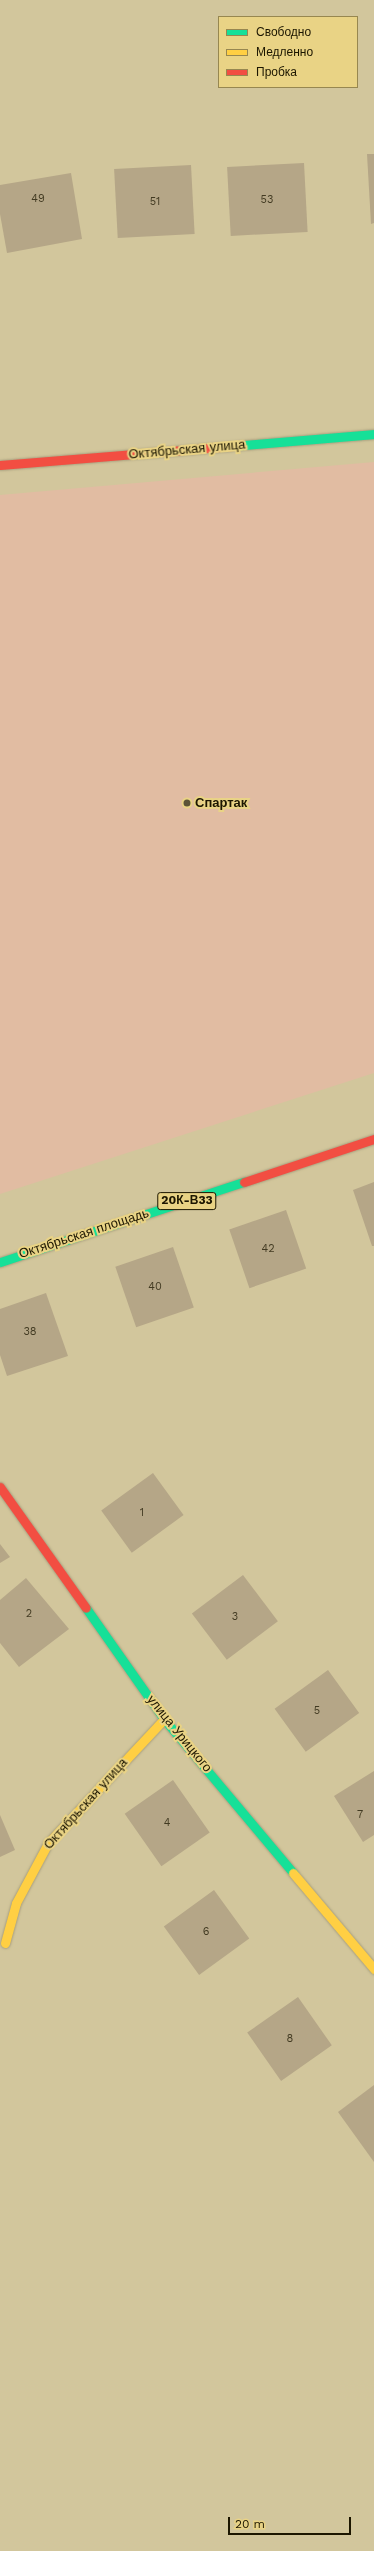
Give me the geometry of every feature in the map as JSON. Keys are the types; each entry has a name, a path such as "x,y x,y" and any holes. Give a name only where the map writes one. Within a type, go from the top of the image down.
{"street":[{"name":"Октябрьская улица","path":"0,465 374,434"},
{"name":"Октябрьская площадь","path":"0,1262 374,1139"},
{"name":"улица Урицкого","path":"0,1487 164,1719 374,1969"},
{"name":"Октябрьская улица","path":"5,1943 16,1903 48,1842 164,1719"}],"shaded area":[{"name":"Спартак","path":"374,462 374,1073 0,1194 0,495"}],"building":[{"path":"367,154 374,154 374,223 371,224"},
{"path":"304,163 308,232 231,236 227,167"},
{"path":"191,165 195,234 118,238 114,169"},
{"path":"71,173 82,239 7,253 0,214 0,185"},
{"path":"374,1182 374,1246 372,1246 353,1190"},
{"path":"286,1210 306,1269 249,1288 229,1230"},
{"path":"173,1247 194,1308 136,1327 115,1267"},
{"path":"46,1293 68,1356 7,1376 0,1355 0,1309"},
{"path":"153,1473 184,1515 132,1553 101,1511"},
{"path":"0,1544 10,1557 0,1563"},
{"path":"243,1575 278,1621 227,1660 192,1614"},
{"path":"26,1578 69,1629 19,1667 0,1643 0,1600"},
{"path":"328,1670 359,1713 306,1752 275,1709"},
{"path":"374,1771 374,1835 363,1842 334,1796"},
{"path":"173,1780 210,1832 161,1866 125,1814"},
{"path":"0,1815 15,1850 0,1857"},
{"path":"214,1890 249,1939 199,1975 164,1926"},
{"path":"298,1997 332,2045 281,2081 247,2033"},
{"path":"374,2085 374,2162 338,2112"}],"traffic: fast":[{"path":"232,446 374,434"},
{"path":"0,1262 244,1182"},
{"path":"86,1608 164,1719 293,1873"}],"traffic: slow":[{"path":"5,1943 16,1903 48,1843 164,1719"},
{"path":"293,1873 374,1969"}],"traffic: jam":[{"path":"0,465 232,446"},
{"path":"244,1182 374,1139"},
{"path":"0,1487 86,1608"}],"place":[{"name":"Спартак","path":"187,803"}]}
